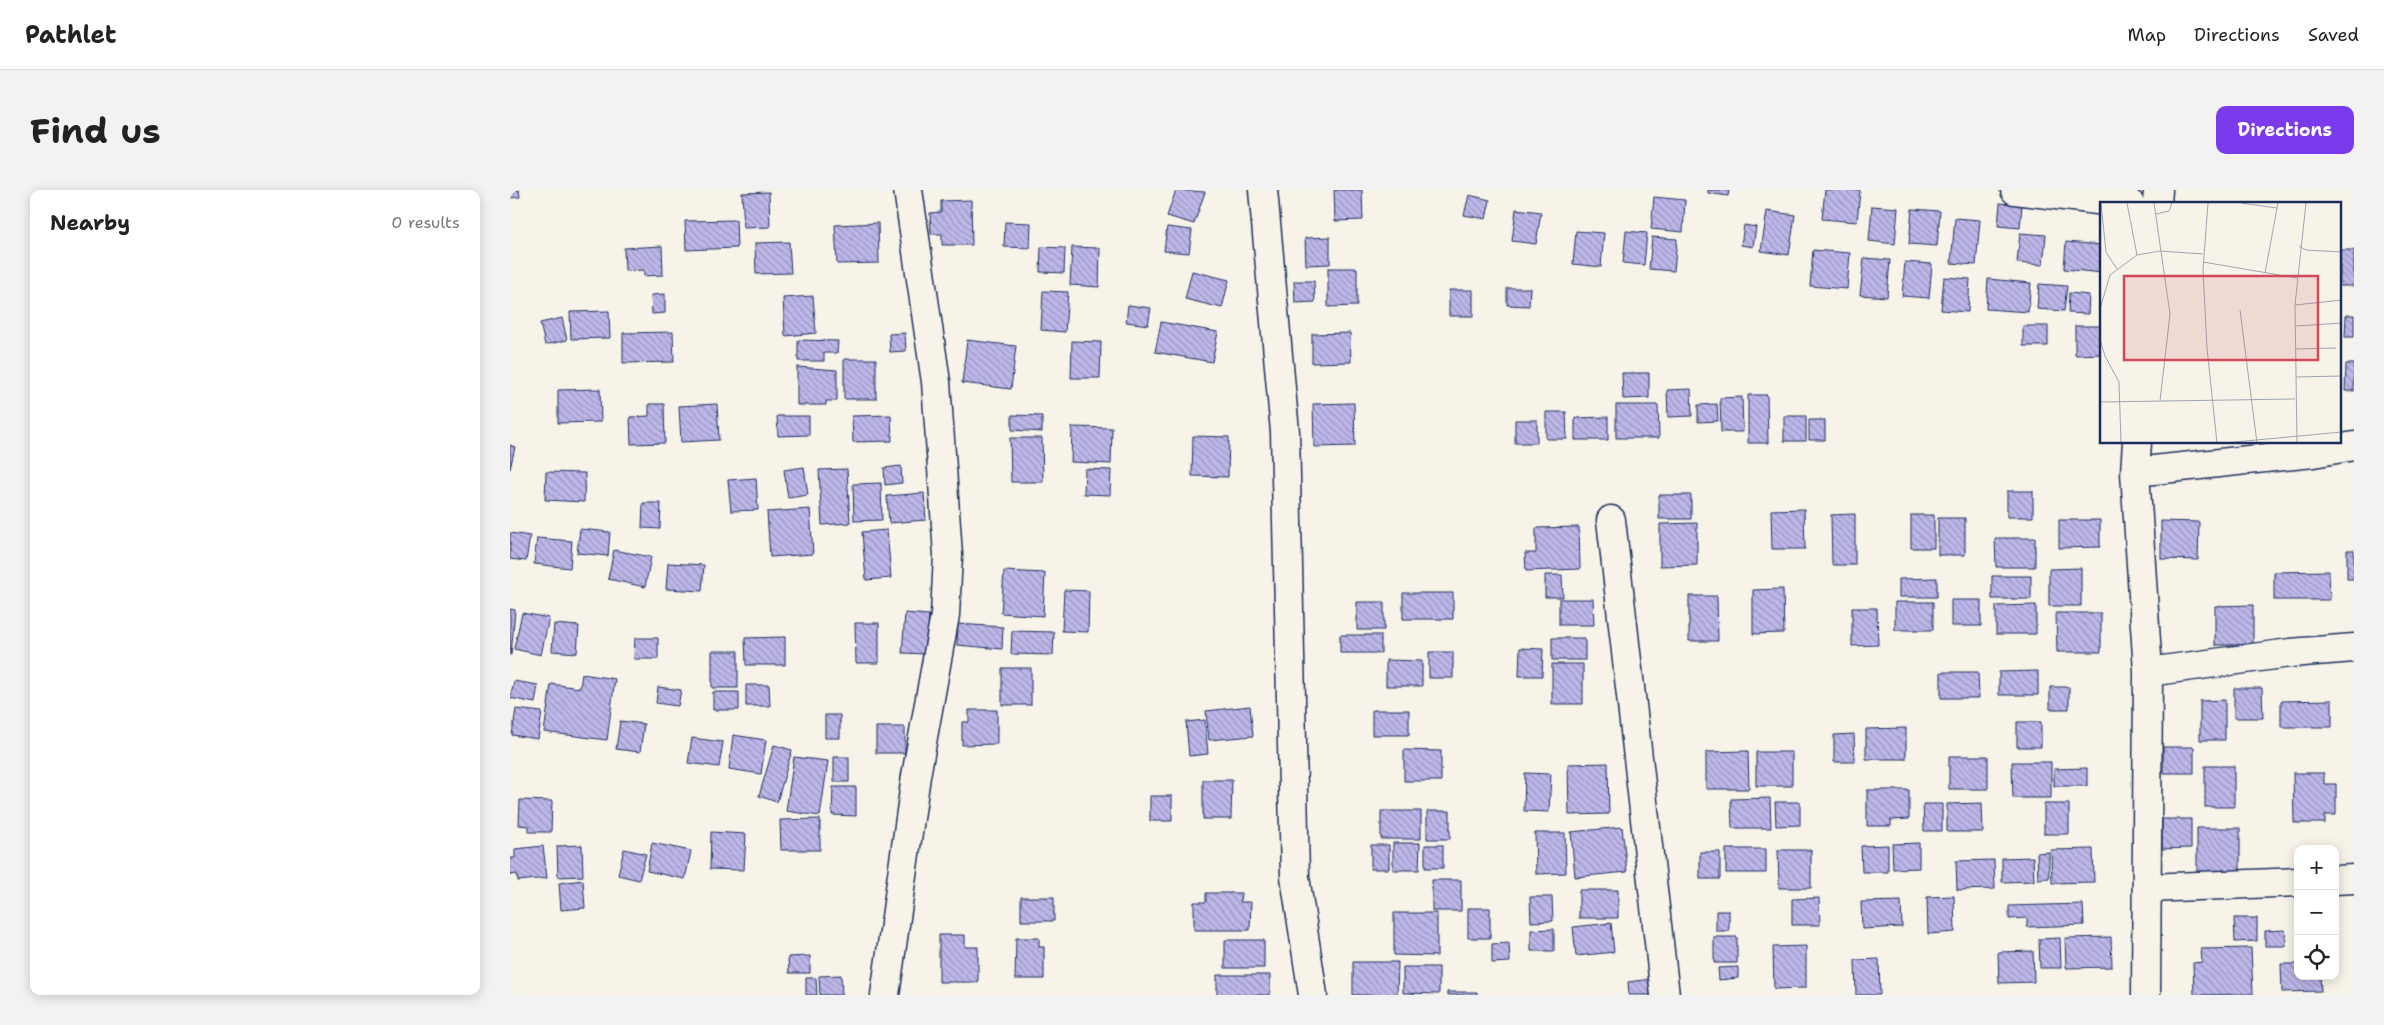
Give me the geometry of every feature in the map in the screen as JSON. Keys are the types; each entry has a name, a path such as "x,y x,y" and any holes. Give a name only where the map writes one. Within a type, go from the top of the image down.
{"street":[{"path":"885,995 916,776 945,615 948,555 936,382 908,190"},
{"path":"1263,190 1285,432 1295,877 1313,995"},
{"path":"2015,190 2114,202"},
{"path":"2137,444 2135,472 2148,672 2146,995"},
{"path":"2135,472 2313,453 2354,446"},
{"path":"1611,520 1665,995"},
{"path":"2148,672 2290,653 2354,648"},
{"path":"2339,880 2354,879"},
{"path":"2147,888 2294,882"}],"building":[{"path":"510,190 519,190 520,197 510,198"},
{"path":"1176,190 1205,192 1194,224 1167,216"},
{"path":"1334,190 1362,190 1363,220 1335,221"},
{"path":"1708,190 1729,190 1728,196 1708,193"},
{"path":"1825,190 1860,190 1857,222 1822,219"},
{"path":"769,192 770,227 744,228 742,193"},
{"path":"1469,195 1490,200 1486,219 1464,215"},
{"path":"1654,197 1685,200 1683,232 1651,229"},
{"path":"971,200 972,245 942,245 942,234 931,234 930,213 941,212 941,201"},
{"path":"2000,203 2022,205 2020,228 1998,226"},
{"path":"1872,206 1898,208 1895,244 1869,241"},
{"path":"1516,209 1541,212 1536,244 1512,241"},
{"path":"1912,209 1940,211 1937,246 1909,244"},
{"path":"1767,211 1795,215 1789,255 1761,251"},
{"path":"1955,218 1980,220 1976,265 1951,263"},
{"path":"736,220 737,248 686,250 685,221"},
{"path":"1005,222 1031,223 1030,248 1004,247"},
{"path":"878,223 879,263 837,264 835,225"},
{"path":"1744,225 1756,227 1753,247 1741,245"},
{"path":"1167,227 1192,230 1189,253 1164,251"},
{"path":"1576,231 1604,233 1601,267 1573,264"},
{"path":"1626,231 1647,233 1644,265 1623,263"},
{"path":"2020,233 2046,235 2043,265 2017,263"},
{"path":"1330,237 1330,264 1306,265 1305,238"},
{"path":"1652,237 1677,239 1674,271 1649,269"},
{"path":"789,242 791,273 756,274 755,243"},
{"path":"2066,242 2100,245 2100,273 2064,269"},
{"path":"662,246 663,275 644,276 644,270 625,271 624,248"},
{"path":"1041,247 1065,248 1064,273 1040,272"},
{"path":"1072,247 1100,248 1099,287 1070,285"},
{"path":"1813,250 1850,253 1847,289 1810,286"},
{"path":"2342,250 2354,250 2354,286 2342,286"},
{"path":"1864,258 1890,260 1887,297 1860,295"},
{"path":"1905,262 1932,264 1929,298 1902,296"},
{"path":"1328,268 1357,268 1357,306 1328,307"},
{"path":"1192,271 1229,280 1222,308 1185,299"},
{"path":"1944,277 1970,279 1968,312 1941,310"},
{"path":"1988,279 2031,283 2028,312 1986,309"},
{"path":"1294,281 1314,281 1315,302 1295,303"},
{"path":"2039,284 2067,286 2064,311 2037,309"},
{"path":"1507,288 1530,288 1529,306 1507,305"},
{"path":"1449,290 1473,290 1473,316 1449,316"},
{"path":"1043,291 1068,292 1065,332 1041,330"},
{"path":"2069,293 2089,295 2088,314 2068,313"},
{"path":"665,294 665,313 652,314 651,295"},
{"path":"813,296 816,333 785,336 783,298"},
{"path":"1128,305 1151,308 1148,325 1126,322"},
{"path":"609,311 610,338 571,339 570,312"},
{"path":"2346,315 2354,315 2354,337 2345,337"},
{"path":"562,318 567,340 545,345 540,323"},
{"path":"1161,322 1218,332 1212,362 1155,352"},
{"path":"2023,326 2048,326 2048,346 2023,346"},
{"path":"2075,326 2100,326 2100,354 2075,355"},
{"path":"673,332 674,362 623,363 623,333"},
{"path":"905,333 906,351 890,352 889,334"},
{"path":"1350,333 1351,362 1312,363 1312,334"},
{"path":"798,340 838,341 837,353 824,353 824,361 798,361"},
{"path":"967,340 1016,346 1011,389 962,383"},
{"path":"1072,341 1101,342 1100,378 1071,378"},
{"path":"844,359 876,359 876,399 844,399"},
{"path":"2346,364 2354,364 2354,391 2345,391"},
{"path":"797,367 837,370 837,401 826,401 826,405 797,405"},
{"path":"1622,373 1649,373 1649,398 1623,399"},
{"path":"600,389 601,422 558,423 558,390"},
{"path":"1691,389 1692,416 1668,417 1667,390"},
{"path":"1748,395 1767,395 1768,443 1748,443"},
{"path":"1742,397 1743,432 1721,432 1720,398"},
{"path":"1354,403 1355,446 1314,447 1313,404"},
{"path":"649,404 664,404 665,443 631,444 630,417 649,416"},
{"path":"717,404 719,440 681,442 679,406"},
{"path":"1717,404 1718,421 1698,422 1698,405"},
{"path":"1616,405 1658,405 1659,438 1616,438"},
{"path":"1546,412 1566,412 1567,439 1546,439"},
{"path":"891,415 892,441 853,442 852,416"},
{"path":"1012,415 1042,416 1042,432 1012,430"},
{"path":"777,416 809,416 809,435 778,436"},
{"path":"1784,416 1806,416 1806,441 1784,441"},
{"path":"1608,417 1608,440 1575,440 1575,418"},
{"path":"1515,420 1537,420 1537,443 1515,443"},
{"path":"1809,420 1825,420 1825,440 1809,440"},
{"path":"1072,427 1112,428 1111,464 1071,462"},
{"path":"1193,436 1229,437 1228,477 1192,476"},
{"path":"1010,438 1042,438 1043,482 1011,482"},
{"path":"510,445 515,447 510,469"},
{"path":"901,466 902,483 885,485 884,468"},
{"path":"804,467 808,495 788,498 784,470"},
{"path":"847,469 850,523 822,525 819,470"},
{"path":"1085,469 1111,470 1110,495 1084,494"},
{"path":"546,472 585,473 584,502 545,500"},
{"path":"756,478 758,510 731,511 728,480"},
{"path":"881,483 882,520 854,521 853,484"},
{"path":"2007,491 2033,491 2033,517 2007,517"},
{"path":"924,493 926,520 889,523 887,496"},
{"path":"1659,495 1691,495 1691,519 1659,519"},
{"path":"643,503 661,503 660,529 642,528"},
{"path":"810,509 813,554 770,557 767,512"},
{"path":"1804,509 1805,549 1772,549 1771,510"},
{"path":"1855,514 1855,565 1832,565 1831,515"},
{"path":"1911,515 1934,515 1934,548 1911,548"},
{"path":"1938,518 1965,518 1965,555 1938,555"},
{"path":"2059,520 2100,520 2100,547 2059,548"},
{"path":"2161,521 2199,522 2198,560 2161,559"},
{"path":"1697,523 1697,565 1660,566 1660,524"},
{"path":"1579,527 1580,569 1526,571 1525,553 1536,553 1536,528"},
{"path":"580,529 610,532 608,556 577,553"},
{"path":"887,530 891,578 866,580 862,532"},
{"path":"510,533 530,536 526,561 510,559"},
{"path":"537,538 572,541 570,568 534,564"},
{"path":"1995,538 2035,538 2035,567 1996,567"},
{"path":"614,550 651,557 645,587 608,579"},
{"path":"2347,550 2354,550 2354,579 2347,579"},
{"path":"668,563 704,565 702,591 666,589"},
{"path":"2081,568 2081,606 2049,606 2049,569"},
{"path":"1004,571 1045,573 1043,616 1001,613"},
{"path":"2329,571 2330,600 2274,600 2274,572"},
{"path":"1545,575 1562,575 1563,597 1545,597"},
{"path":"1992,576 2031,576 2031,599 1992,599"},
{"path":"1937,578 1937,597 1899,597 1899,579"},
{"path":"1783,589 1784,633 1753,634 1753,590"},
{"path":"1064,590 1089,591 1088,632 1062,631"},
{"path":"1403,593 1453,593 1453,619 1403,619"},
{"path":"1689,596 1717,596 1718,641 1689,641"},
{"path":"1559,599 1593,599 1594,625 1559,625"},
{"path":"1951,600 1981,600 1981,626 1951,626"},
{"path":"1357,602 1384,602 1384,630 1357,630"},
{"path":"1895,602 1933,602 1933,630 1895,630"},
{"path":"2036,605 2036,634 1996,634 1996,606"},
{"path":"2253,605 2253,645 2215,645 2215,606"},
{"path":"1852,608 1877,608 1878,645 1852,646"},
{"path":"510,609 515,610 511,655 510,655"},
{"path":"522,613 549,618 541,655 514,649"},
{"path":"905,613 929,615 927,654 902,653"},
{"path":"2056,613 2101,613 2101,652 2057,652"},
{"path":"855,623 879,623 879,663 856,663"},
{"path":"554,624 579,626 577,653 552,651"},
{"path":"958,624 1003,627 1002,649 957,645"},
{"path":"1012,631 1054,632 1053,655 1011,654"},
{"path":"1340,635 1381,635 1381,653 1340,653"},
{"path":"785,637 785,665 746,665 745,638"},
{"path":"635,638 658,638 658,659 634,659"},
{"path":"1552,638 1585,638 1585,660 1552,660"},
{"path":"1520,648 1543,649 1542,676 1519,676"},
{"path":"712,651 738,651 738,688 712,688"},
{"path":"1429,652 1453,652 1453,678 1429,678"},
{"path":"1386,660 1422,661 1422,686 1386,686"},
{"path":"1552,664 1583,664 1583,704 1552,704"},
{"path":"1002,668 1031,668 1031,705 1002,705"},
{"path":"2038,671 2038,695 1999,695 1999,672"},
{"path":"1941,672 1978,672 1979,698 1941,698"},
{"path":"582,674 615,679 607,740 544,732 551,684 580,688"},
{"path":"514,681 538,685 535,703 510,698"},
{"path":"746,685 769,685 770,706 746,706"},
{"path":"658,687 681,690 678,706 656,703"},
{"path":"2050,687 2069,687 2069,709 2050,709"},
{"path":"2234,688 2262,688 2263,718 2234,718"},
{"path":"713,692 739,692 739,710 713,710"},
{"path":"2225,700 2225,740 2200,740 2200,701"},
{"path":"2332,700 2332,727 2281,727 2281,701"},
{"path":"1250,706 1253,736 1209,740 1206,711"},
{"path":"516,709 542,712 538,739 512,735"},
{"path":"969,710 997,710 997,744 962,745 962,722 969,722"},
{"path":"1372,710 1409,710 1409,735 1372,735"},
{"path":"825,715 840,715 840,738 825,738"},
{"path":"1205,720 1208,754 1189,756 1186,722"},
{"path":"620,721 644,724 640,752 616,749"},
{"path":"2017,722 2041,722 2041,747 2017,747"},
{"path":"876,727 905,727 905,753 876,753"},
{"path":"1906,728 1906,759 1866,759 1866,729"},
{"path":"1854,734 1855,762 1834,762 1834,735"},
{"path":"733,735 766,740 761,774 729,769"},
{"path":"692,738 723,742 719,767 688,763"},
{"path":"774,745 792,750 777,802 759,796"},
{"path":"2163,747 2194,747 2194,773 2163,773"},
{"path":"1404,750 1441,751 1441,781 1404,781"},
{"path":"1748,751 1749,789 1706,789 1706,752"},
{"path":"1756,752 1792,752 1792,786 1756,786"},
{"path":"1949,756 1988,756 1988,789 1949,789"},
{"path":"794,757 828,761 820,816 786,811"},
{"path":"834,757 849,757 849,782 834,782"},
{"path":"2012,762 2051,762 2051,798 2013,798"},
{"path":"1608,763 1609,814 1569,815 1568,764"},
{"path":"2205,766 2234,766 2234,807 2205,807"},
{"path":"2087,768 2087,786 2054,786 2054,769"},
{"path":"1525,773 1551,774 1549,812 1524,811"},
{"path":"2293,773 2324,773 2324,784 2336,784 2336,815 2325,815 2325,823 2294,823"},
{"path":"1203,780 1232,780 1231,819 1203,819"},
{"path":"833,787 856,787 856,816 832,815"},
{"path":"1867,790 1909,790 1909,819 1891,820 1891,826 1867,826"},
{"path":"1150,796 1172,796 1172,821 1150,821"},
{"path":"1770,798 1771,828 1732,828 1731,799"},
{"path":"520,800 552,801 551,832 529,832 529,826 519,825"},
{"path":"1775,802 1800,802 1800,825 1776,826"},
{"path":"1982,803 1983,832 1947,832 1947,804"},
{"path":"1923,804 1942,804 1942,831 1924,831"},
{"path":"2044,804 2069,804 2069,834 2044,834"},
{"path":"1381,811 1421,811 1421,839 1381,839"},
{"path":"1427,811 1450,811 1450,839 1427,839"},
{"path":"820,819 820,850 781,850 780,820"},
{"path":"2162,819 2191,819 2191,848 2162,849"},
{"path":"1622,827 1627,872 1575,877 1571,832"},
{"path":"2197,828 2240,828 2240,873 2197,873"},
{"path":"711,832 746,834 744,870 710,869"},
{"path":"1535,833 1565,833 1566,873 1536,874"},
{"path":"652,843 691,851 685,879 647,871"},
{"path":"1393,843 1420,843 1419,870 1393,870"},
{"path":"1919,843 1919,868 1893,869 1892,844"},
{"path":"582,845 583,876 558,877 557,846"},
{"path":"1371,845 1389,845 1389,869 1371,869"},
{"path":"1425,845 1443,845 1443,868 1425,868"},
{"path":"1888,845 1888,872 1862,872 1861,846"},
{"path":"543,846 547,878 518,881 517,874 510,875 510,858 515,858 515,849"},
{"path":"624,849 646,854 639,880 618,875"},
{"path":"1726,849 1766,849 1766,873 1726,873"},
{"path":"2093,849 2094,882 2052,883 2051,850"},
{"path":"1778,850 1811,850 1811,888 1779,888"},
{"path":"1700,852 1720,852 1720,879 1700,879"},
{"path":"2049,852 2049,878 2038,879 2037,853"},
{"path":"2033,857 2034,881 2002,882 2002,858"},
{"path":"1994,860 1995,889 1957,890 1956,861"},
{"path":"583,880 585,908 561,910 559,883"},
{"path":"1432,880 1461,880 1461,911 1432,911"},
{"path":"1579,890 1618,890 1618,918 1579,918"},
{"path":"1206,893 1241,893 1240,902 1251,902 1250,930 1194,930 1194,902 1206,902"},
{"path":"1954,896 1955,932 1928,934 1927,897"},
{"path":"1021,897 1054,897 1054,921 1021,921"},
{"path":"1530,897 1552,897 1553,921 1531,922"},
{"path":"1819,898 1820,925 1792,925 1792,899"},
{"path":"1901,901 1902,927 1862,929 1861,902"},
{"path":"2083,904 2084,925 2027,927 2027,918 2009,919 2009,906"},
{"path":"1468,908 1490,908 1490,938 1468,938"},
{"path":"1716,911 1729,911 1729,931 1716,931"},
{"path":"1394,913 1437,913 1437,956 1394,955"},
{"path":"2234,918 2257,918 2257,941 2235,942"},
{"path":"1611,923 1614,952 1576,956 1573,927"},
{"path":"1554,929 1554,951 1531,951 1531,930"},
{"path":"2285,930 2286,946 2265,946 2265,931"},
{"path":"939,935 965,935 965,947 978,947 978,982 939,982"},
{"path":"1714,937 1737,937 1737,963 1714,963"},
{"path":"2111,937 2112,967 2066,968 2065,938"},
{"path":"1016,938 1039,938 1039,947 1044,947 1044,979 1015,979"},
{"path":"2060,938 2061,968 2040,968 2039,939"},
{"path":"1225,940 1264,940 1264,968 1225,968"},
{"path":"1509,943 1510,962 1492,963 1492,944"},
{"path":"1806,946 1806,988 1774,989 1773,947"},
{"path":"2251,948 2253,994 2194,995 2193,963 2202,962 2201,949"},
{"path":"2033,951 2034,982 1999,983 1998,952"},
{"path":"810,956 810,973 789,973 788,957"},
{"path":"1879,959 1880,995 1856,995 1855,960"},
{"path":"1353,962 1398,962 1397,995 1353,995"},
{"path":"2281,964 2294,964 2294,980 2320,980 2321,991 2282,992"},
{"path":"1403,967 1439,967 1439,994 1403,993"},
{"path":"1738,967 1738,978 1719,980 1718,968"},
{"path":"841,975 842,995 820,995 819,976"},
{"path":"1217,975 1270,975 1270,995 1217,995"},
{"path":"806,978 816,978 817,995 806,995"},
{"path":"1651,979 1653,995 1629,995 1628,982"},
{"path":"1447,992 1477,992 1477,995 1447,995"}]}
